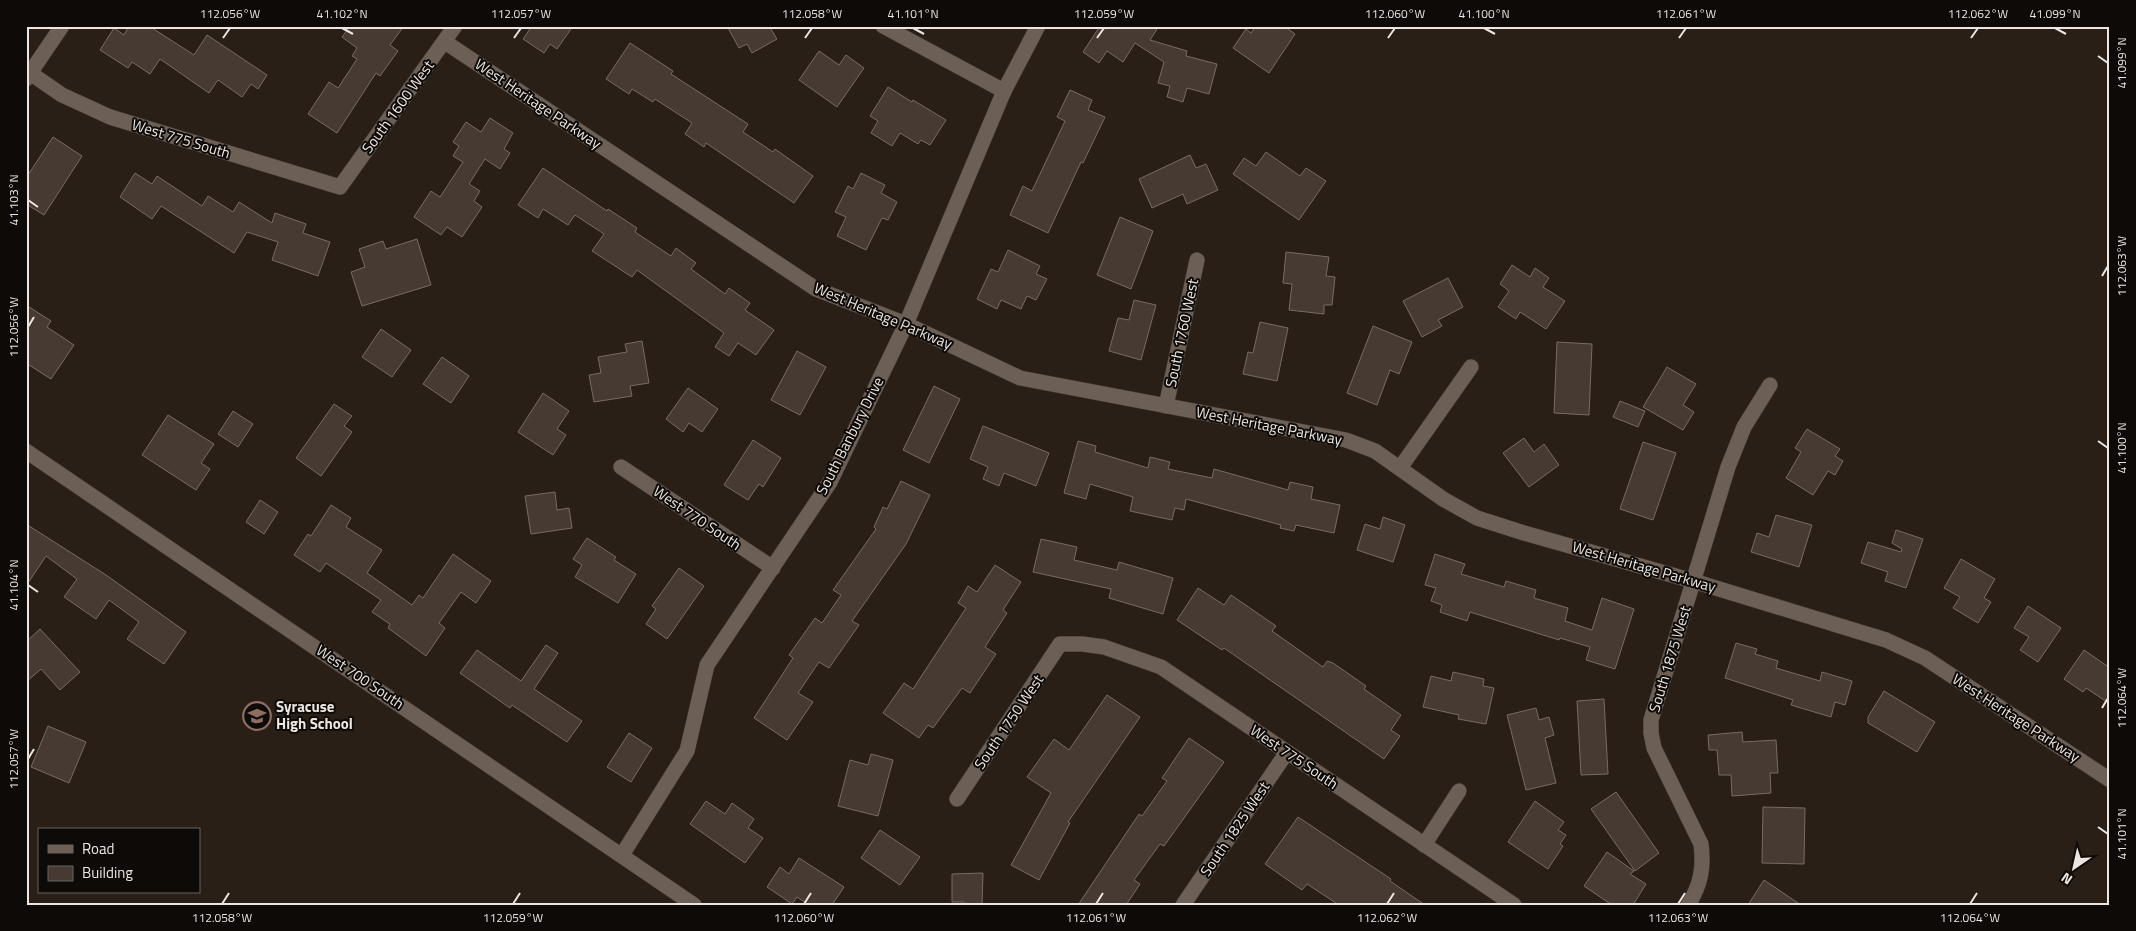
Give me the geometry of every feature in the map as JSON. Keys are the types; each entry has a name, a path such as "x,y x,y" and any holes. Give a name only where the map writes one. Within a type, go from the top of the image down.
{"street":[{"path":"28,76 62,26"},
{"name":"South 1600 West","path":"340,187 455,26"},
{"path":"883,26 1004,91"},
{"name":"South Banbury Drive","path":"622,855 686,752 707,666 830,482 906,324 1004,91 1038,26"},
{"name":"West Heritage Parkway","path":"445,42 816,289 906,324 1020,378 1346,440 1375,451 1443,498 1476,518 1693,580 1886,640 1925,658 2110,780"},
{"name":"West 775 South","path":"28,76 62,95 110,117 340,187"},
{"name":"South 1760 West","path":"1166,406 1197,260"},
{"path":"1400,468 1471,368"},
{"name":"South 1875 West","path":"1688,905 1696,893 1702,876 1704,860 1702,844 1654,748 1651,733 1655,707 1728,467 1744,427 1770,385"},
{"name":"West 700 South","path":"26,451 694,905"},
{"name":"West 770 South","path":"620,467 773,568"},
{"name":"West 775 South","path":"1060,644 1104,647 1161,668 1514,905"},
{"name":"South 1750 West","path":"957,799 1060,644"},
{"name":"South 1825 West","path":"1183,905 1287,752"},
{"path":"1424,844 1459,791"}],"building":[{"path":"129,26 149,26 194,55 207,35 267,75 258,89 251,84 242,97 218,80 209,93 160,59 150,74 132,62 128,68 100,50 114,28 124,35"},
{"path":"350,26 404,26 390,45 398,51 380,76 376,73 337,133 308,114 329,82 338,88 357,59 352,56 357,48 342,37"},
{"path":"532,26 573,26 557,49 550,44 544,53 523,39"},
{"path":"727,26 769,26 777,39 752,53 747,44 739,48"},
{"path":"1100,26 1159,26 1150,40 1187,51 1186,56 1217,64 1209,94 1187,88 1183,102 1167,97 1170,86 1158,83 1164,62 1135,43 1123,62 1107,51 1099,63 1083,52"},
{"path":"1256,26 1284,26 1295,34 1269,73 1233,48 1246,29 1251,33"},
{"path":"630,43 673,71 671,74 748,124 743,132 773,152 775,149 813,176 794,203 706,143 704,147 685,134 692,123 655,99 653,102 632,89 629,94 606,79"},
{"path":"819,51 839,65 846,55 864,68 837,107 799,80"},
{"path":"888,87 946,120 930,145 921,140 918,144 900,133 892,146 871,133 878,121 870,116"},
{"path":"1070,90 1092,100 1088,110 1105,117 1083,163 1081,162 1048,233 1010,215 1023,186 1032,191 1065,121 1057,117"},
{"path":"490,118 513,133 504,149 510,153 500,169 485,159 469,184 480,191 474,201 482,207 462,237 447,227 441,235 414,217 431,191 440,197 463,162 453,156 459,146 453,142 466,122 481,132"},
{"path":"53,137 82,156 44,215 26,204 26,178"},
{"path":"1266,152 1300,176 1306,168 1326,181 1299,220 1233,174 1244,158 1256,166"},
{"path":"1190,155 1196,168 1206,164 1218,190 1187,204 1183,194 1152,208 1139,179"},
{"path":"543,168 607,211 608,209 637,228 635,232 671,256 676,248 696,263 691,269 725,294 729,288 750,303 745,310 774,330 756,355 738,343 729,356 715,347 724,333 637,270 632,277 592,251 604,234 575,215 568,225 543,209 538,218 518,205"},
{"path":"135,173 152,184 157,176 202,206 208,196 233,212 239,202 272,223 275,213 306,224 303,233 330,242 318,276 272,260 278,242 247,232 234,253 161,206 152,219 120,197"},
{"path":"861,173 885,185 881,193 897,202 888,220 882,218 866,250 837,236 846,217 835,212 848,186 853,189"},
{"path":"1120,217 1153,231 1131,289 1097,275"},
{"path":"417,239 431,285 362,306 351,272 365,267 359,249 383,241 386,249"},
{"path":"1008,250 1040,266 1036,274 1047,279 1036,300 1027,296 1021,309 1001,300 997,309 977,299 991,269 998,272"},
{"path":"1286,252 1329,257 1326,276 1335,277 1332,305 1324,305 1324,314 1289,310 1292,284 1283,283"},
{"path":"1512,265 1530,277 1535,268 1549,278 1543,287 1565,301 1546,329 1520,312 1516,319 1498,307 1509,291 1500,284"},
{"path":"1448,278 1463,307 1438,320 1442,326 1422,337 1403,301"},
{"path":"1134,300 1156,305 1141,360 1109,351 1118,318 1129,320"},
{"path":"26,305 51,321 47,327 74,345 51,379 26,363"},
{"path":"1260,322 1288,328 1277,381 1243,374 1248,352 1253,353"},
{"path":"1373,326 1412,342 1399,374 1390,370 1377,405 1347,393"},
{"path":"381,329 411,350 392,377 362,357"},
{"path":"642,341 649,383 630,386 632,396 594,402 589,375 601,373 598,357 627,352 625,344"},
{"path":"1557,342 1592,344 1589,415 1554,413"},
{"path":"797,351 826,367 800,415 771,400"},
{"path":"442,357 469,376 451,403 423,384"},
{"path":"1667,367 1696,384 1683,405 1694,412 1683,430 1643,407"},
{"path":"934,386 960,399 929,463 903,450"},
{"path":"688,388 718,409 702,432 689,423 683,432 666,419"},
{"path":"543,393 569,411 557,429 566,435 553,455 518,432"},
{"path":"1620,401 1645,411 1638,427 1613,417"},
{"path":"334,404 352,416 344,426 352,432 321,476 296,458"},
{"path":"233,411 253,424 238,447 218,434"},
{"path":"168,415 214,444 201,463 210,469 196,490 142,455"},
{"path":"983,426 1049,453 1036,486 1004,473 999,486 983,479 988,467 970,459"},
{"path":"1807,429 1840,449 1835,456 1843,461 1835,475 1828,471 1813,495 1786,478 1801,452 1795,448"},
{"path":"1524,438 1534,452 1544,444 1559,465 1529,487 1503,453"},
{"path":"753,440 781,458 763,487 759,484 748,500 724,485"},
{"path":"1078,441 1096,446 1095,452 1148,468 1150,457 1170,462 1168,469 1212,478 1214,469 1288,490 1290,482 1313,487 1311,499 1340,505 1334,533 1296,525 1294,531 1280,528 1281,525 1186,499 1184,510 1175,508 1172,520 1130,511 1133,497 1090,484 1086,499 1064,493"},
{"path":"1643,442 1676,453 1653,520 1620,509"},
{"path":"901,481 930,495 906,544 852,621 859,625 829,668 819,662 798,693 813,702 787,740 754,718 793,658 789,655 815,618 822,623 841,595 833,590 876,529 874,527 883,507 887,509"},
{"path":"555,492 557,510 569,508 572,528 531,534 525,496"},
{"path":"260,500 278,512 264,534 246,522"},
{"path":"331,505 351,518 346,527 382,550 367,573 412,605 419,595 423,598 453,554 491,581 476,603 461,592 439,623 445,628 426,656 388,628 390,624 372,612 381,600 326,563 320,572 294,555 308,534 311,536"},
{"path":"1776,515 1812,525 1799,567 1751,552 1757,533 1769,537"},
{"path":"1383,517 1405,525 1393,562 1357,550 1365,524 1380,529"},
{"path":"26,524 106,575 186,632 164,664 127,639 139,622 109,600 96,619 64,597 77,579 46,556 26,586"},
{"path":"1896,530 1923,539 1906,588 1885,581 1888,572 1861,563 1868,542 1901,552 1902,549 1892,543"},
{"path":"587,538 616,557 614,560 636,574 618,603 575,577 582,565 573,559"},
{"path":"1041,539 1077,547 1074,560 1117,570 1119,562 1173,578 1163,614 1109,598 1111,589 1033,572"},
{"path":"1435,554 1465,564 1461,574 1504,587 1506,581 1536,590 1534,598 1568,608 1565,621 1592,630 1602,598 1634,609 1615,669 1586,660 1590,647 1560,638 1559,640 1470,612 1467,621 1440,612 1442,605 1431,601 1436,588 1425,585"},
{"path":"1961,559 1995,579 1984,598 1991,602 1978,623 1953,608 1960,597 1944,588"},
{"path":"995,565 1021,582 1003,610 1007,613 985,647 996,654 970,693 962,688 933,728 928,725 919,738 883,713 904,683 913,689 966,608 958,603 968,586 977,592"},
{"path":"679,568 704,586 667,639 646,624 656,609 652,606"},
{"path":"1198,588 1224,605 1231,595 1276,626 1272,631 1323,667 1327,661 1333,663 1366,686 1364,689 1401,715 1391,730 1400,736 1384,759 1224,648 1222,650 1177,620"},
{"path":"2028,606 2061,628 2038,662 2020,650 2029,637 2014,628"},
{"path":"40,629 80,672 60,690 41,669 26,682 26,642"},
{"path":"1736,643 1757,649 1755,654 1778,661 1776,668 1820,681 1822,672 1852,681 1845,705 1835,702 1831,717 1791,705 1793,700 1725,678"},
{"path":"546,645 558,653 534,689 582,721 567,742 512,705 510,708 460,673 477,650 521,681"},
{"path":"2084,650 2110,668 2110,704 2086,688 2083,692 2064,679"},
{"path":"1453,672 1484,679 1483,686 1494,688 1486,724 1458,719 1459,715 1423,707 1431,676 1451,681"},
{"path":"1884,691 1935,722 1917,752 1868,723 1868,717"},
{"path":"1107,695 1140,717 1068,822 1070,823 1039,880 1011,865 1051,793 1027,777 1054,739 1069,750"},
{"path":"1604,699 1608,774 1581,775 1577,701"},
{"path":"1536,708 1539,720 1549,717 1554,735 1545,738 1556,783 1526,790 1507,715"},
{"path":"48,726 86,742 69,783 31,767"},
{"path":"1742,732 1743,742 1776,740 1778,773 1770,773 1771,793 1732,796 1731,775 1719,775 1717,750 1709,750 1708,735"},
{"path":"629,733 652,748 631,782 607,767"},
{"path":"1189,738 1224,762 1164,846 1160,844 1134,880 1140,884 1126,905 1078,905 1139,814 1142,816 1167,781 1162,778"},
{"path":"871,754 893,760 878,816 838,806 850,760 868,765"},
{"path":"1616,792 1659,853 1635,871 1591,809"},
{"path":"706,801 725,814 732,803 754,819 748,828 763,838 745,863 690,824"},
{"path":"1535,801 1564,822 1558,830 1566,835 1560,844 1563,846 1548,869 1508,842"},
{"path":"1763,807 1805,808 1804,864 1762,863"},
{"path":"1298,817 1391,879 1390,881 1425,905 1339,905 1307,884 1302,890 1265,864"},
{"path":"880,830 920,857 900,885 861,858"},
{"path":"1607,852 1634,871 1630,874 1646,884 1633,905 1612,905 1584,886"},
{"path":"799,858 844,887 832,905 809,905 797,897 792,904 767,887 780,867 789,874"},
{"path":"983,873 982,905 964,905 964,902 952,902 952,874"},
{"path":"1764,880 1801,905 1748,905"}],"place":[{"name":"Syracuse High School","path":"257,716"}]}
